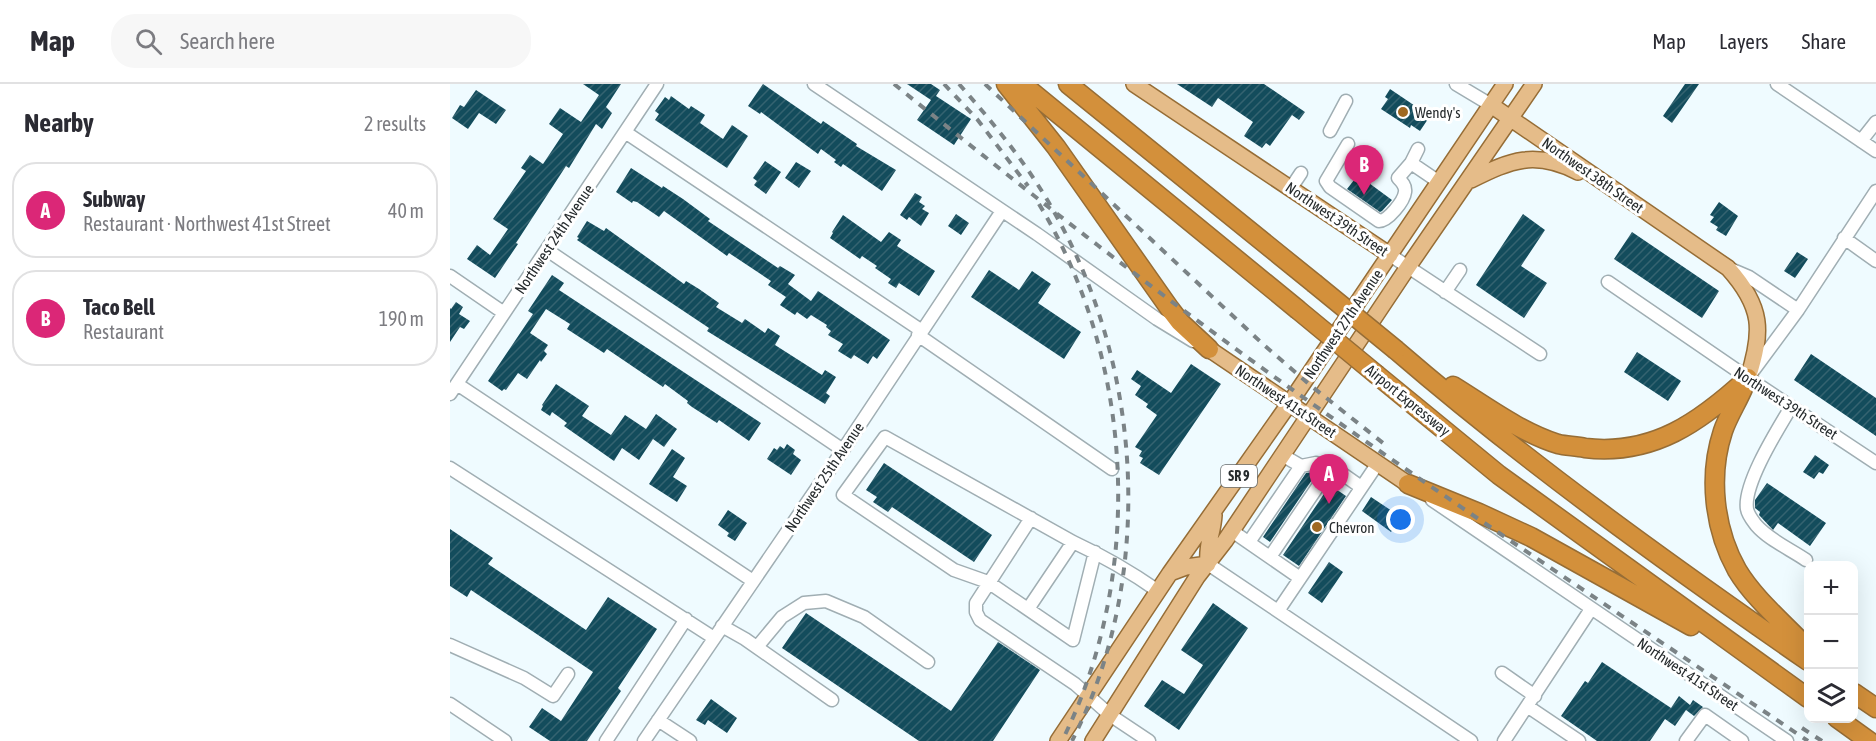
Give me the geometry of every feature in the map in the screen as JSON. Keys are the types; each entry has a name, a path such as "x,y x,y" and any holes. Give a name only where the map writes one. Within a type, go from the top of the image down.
{"highway":[{"path":"1006,84 1070,167 1170,309 1180,322 1209,349"},
{"name":"Airport Expressway","path":"1022,84 1499,475 1804,695"},
{"name":"Airport Expressway","path":"1068,84 1515,448 1714,596 1804,658"},
{"path":"1395,350 1522,429 1559,444 1590,448 1620,450 1647,444 1675,433 1720,404 1748,378"},
{"path":"1748,378 1723,431 1716,457 1714,485 1717,513 1725,545 1738,571 1756,595 1804,644"},
{"path":"1408,484 1531,537 1651,605 1747,655"},
{"path":"1858,696 1876,708"},
{"path":"1844,723 1869,741"}],"main road":[{"name":"Northwest 39th Street","path":"1134,84 1218,137 1390,255"},
{"name":"Northwest 27th Avenue","path":"1058,741 1170,573 1289,404 1505,84"},
{"name":"Northwest 27th Avenue","path":"1093,741 1197,577 1232,531 1408,267 1534,84"},
{"name":"Northwest 38th Street","path":"1491,105 1568,156 1608,188 1728,268 1744,288 1756,315 1758,343 1748,378"},
{"path":"1468,181 1512,161 1537,159 1566,166 1608,188"},
{"name":"Northwest 41st Street","path":"1209,349 1408,484"},
{"path":"1170,573 1186,567 1208,564 1207,547 1213,530 1214,512"}],"street":[{"name":"Northwest 24th Avenue","path":"453,389 657,84"},
{"name":"Northwest 41st Street","path":"814,84 1182,336 1209,349"},
{"name":"Northwest 38th Street","path":"1456,84 1491,105"},
{"path":"1777,84 1876,151"},
{"path":"1330,131 1346,101"},
{"path":"1861,141 1876,122"},
{"path":"625,132 920,333 1112,469"},
{"path":"1348,144 1326,181 1330,187 1379,221 1389,218 1405,194 1405,188 1398,178 1411,163 1418,148"},
{"path":"1411,163 1439,182"},
{"path":"1291,188 1300,173"},
{"path":"1748,378 1798,310 1876,190"},
{"name":"Northwest 25th Avenue","path":"644,741 843,450 1002,211"},
{"path":"1844,238 1876,261"},
{"path":"547,250 843,450"},
{"name":"Northwest 39th Street","path":"1390,255 1540,354"},
{"name":"Northwest 38th Street","path":"1728,268 1749,277 1798,310"},
{"path":"1445,292 1460,270"},
{"path":"450,276 504,313"},
{"name":"Northwest 39th Street","path":"1608,282 1876,463"},
{"path":"453,389 753,581"},
{"path":"1791,407 1752,482 1747,511 1755,524 1766,534 1806,560"},
{"path":"1095,552 1073,640 988,582 954,570 843,495 885,437 1072,542 1095,552 1113,561 1158,591"},
{"path":"1282,455 1301,466 1316,463 1330,467 1361,487"},
{"path":"1278,611 1378,463"},
{"path":"1249,542 1301,466"},
{"path":"1270,557 1330,467"},
{"path":"450,468 714,638"},
{"name":"Northwest 41st Street","path":"1408,484 1787,741"},
{"path":"1031,518 976,603 976,612 980,620 1076,684 1110,715 1149,741"},
{"path":"1232,531 1300,578"},
{"path":"1028,609 1072,542"},
{"path":"1208,564 1471,741"},
{"path":"757,648 782,617 804,603 826,601 864,617 928,662"},
{"path":"1510,739 1527,706 1591,609"},
{"path":"606,741 686,619"},
{"path":"722,626 832,700"},
{"path":"450,645 524,678 553,696 568,674"},
{"path":"1502,673 1534,696"},
{"path":"1527,706 1544,711 1579,741"},
{"path":"452,710 505,741"},
{"path":"1686,741 1705,715 1742,741"},
{"path":"658,720 690,741"}],"building":[{"path":"583,84 621,84 606,107 612,113 602,129 596,124 569,168 566,166 495,278 467,259 477,245 490,255 508,229 493,219 526,171 521,168 530,155 543,164 563,134 549,124 560,108 581,122 599,95"},
{"path":"763,84 821,124 823,121 857,144 856,146 896,170 882,191 843,164 841,167 834,162 836,160 821,149 818,154 761,112 760,114 748,106"},
{"path":"907,84 931,84 940,90 936,96 971,119 954,145 917,120 931,100"},
{"path":"1177,84 1264,84 1305,112 1299,120 1292,115 1270,146 1266,143 1262,148 1244,136 1253,122 1218,98 1212,107"},
{"path":"1685,84 1699,84 1672,123 1663,116"},
{"path":"1390,89 1430,116 1420,131 1411,125 1410,128 1381,109 1388,99 1385,97"},
{"path":"476,90 506,110 496,124 479,113 468,129 452,118 460,105 464,107"},
{"path":"671,96 689,109 691,106 705,115 700,123 723,139 732,125 748,136 727,168 655,120 659,114 655,111 665,97 669,100"},
{"path":"765,161 781,172 766,194 754,185 757,181 753,178"},
{"path":"796,162 811,171 799,188 785,178"},
{"path":"631,168 683,199 710,219 708,221 778,268 780,266 795,275 788,284 811,301 818,291 890,340 877,359 873,356 868,364 854,355 851,359 838,351 843,344 828,335 831,331 826,327 827,325 811,315 807,319 797,312 795,315 780,305 786,297 768,285 771,281 729,253 727,256 664,211 659,217 637,202 632,203 616,192"},
{"path":"1358,175 1392,200 1382,211 1380,212 1347,189"},
{"path":"915,193 922,197 919,202 925,206 922,209 929,213 921,226 909,217 907,220 900,215"},
{"path":"1719,202 1738,216 1726,236 1716,230 1718,227 1710,222 1714,217 1710,215"},
{"path":"956,214 969,223 961,235 948,226"},
{"path":"1523,214 1545,230 1521,266 1547,283 1524,318 1476,285"},
{"path":"843,215 881,242 889,232 901,240 897,246 935,271 919,296 899,283 896,288 888,283 891,279 875,268 877,266 862,256 860,259 830,238"},
{"path":"587,221 604,231 606,228 684,284 686,281 699,289 719,303 716,307 742,323 745,319 765,333 768,328 780,336 775,345 822,375 825,370 836,377 826,393 830,396 825,404 707,331 709,328 577,240"},
{"path":"1632,232 1719,291 1702,318 1614,259"},
{"path":"1797,252 1808,259 1795,278 1784,271"},
{"path":"989,270 1019,290 1032,271 1051,284 1038,303 1081,332 1064,359 971,297"},
{"path":"552,275 564,283 559,290 761,423 749,441 719,420 717,423 692,407 687,403 688,401 665,384 663,387 607,349 604,353 567,329 570,324 546,309 530,333 548,345 544,351 547,354 541,362 540,360 527,379 518,373 506,390 502,391 488,381 533,314 528,311"},
{"path":"456,302 463,307 459,314 470,321 464,329 460,327 450,342 450,308"},
{"path":"1637,352 1681,381 1668,401 1624,372"},
{"path":"1811,354 1876,398 1876,436 1794,380"},
{"path":"1191,364 1221,384 1159,475 1140,463 1143,458 1139,456 1142,451 1135,447 1157,415 1146,407 1148,404 1135,395 1141,386 1131,379 1137,370 1171,393"},
{"path":"556,384 589,406 582,416 611,435 625,415 646,429 656,414 677,429 664,447 653,439 639,460 622,448 614,461 564,426 567,423 552,412 550,416 541,410"},
{"path":"787,444 795,450 793,454 801,460 791,475 767,459 774,448 777,450 780,446 784,449"},
{"path":"672,449 685,458 673,477 687,486 677,502 649,484"},
{"path":"1815,455 1829,465 1823,474 1819,472 1814,479 1803,472"},
{"path":"884,463 992,535 974,562 892,507 888,512 873,502 877,497 866,490"},
{"path":"1306,473 1316,474 1270,542 1263,537"},
{"path":"1767,483 1826,523 1810,546 1778,523 1773,530 1759,515 1760,512 1755,508 1755,500"},
{"name":"Chevron","path":"1330,485 1346,496 1299,566 1283,555"},
{"path":"1371,497 1401,517 1391,532 1362,511"},
{"path":"728,510 747,523 735,541 727,536 729,533 718,525"},
{"path":"450,529 493,558 488,564 586,630 608,597 657,629 618,688 621,691 587,741 550,741 529,727 542,708 561,721 593,672 471,590 467,597 450,586"},
{"path":"1329,562 1343,572 1322,603 1308,593"},
{"path":"1213,603 1248,628 1179,730 1144,706 1162,680 1184,694 1203,665 1181,650"},
{"path":"806,613 951,711 998,642 1040,670 993,741 919,741 782,648"},
{"path":"1602,662 1671,708 1679,696 1690,705 1693,700 1703,707 1694,716 1686,710 1675,726 1665,719 1650,741 1597,741 1561,716 1585,681 1588,683"},
{"path":"711,699 737,718 727,733 708,720 705,725 696,720"}],"railway":[{"path":"894,84 1098,245 1254,362 1431,487 1808,741"},
{"path":"944,84 977,119 1028,186"},
{"path":"959,84 1013,149 1037,183 1058,219 1087,280 1108,344 1122,411 1128,478 1126,546 1116,614 1098,679 1072,741"},
{"path":"985,84 1265,346 1383,443"},
{"path":"1039,204 1071,266 1095,332 1110,400 1118,470 1117,540 1107,609 1089,676 1062,741"},
{"path":"1802,728 1822,741"}],"place":[{"name":"Wendy's","path":"1403,112"},
{"name":"Taco Bell","path":"1364,195"},
{"name":"Subway","path":"1329,504"},
{"name":"Chevron","path":"1317,527"}]}
